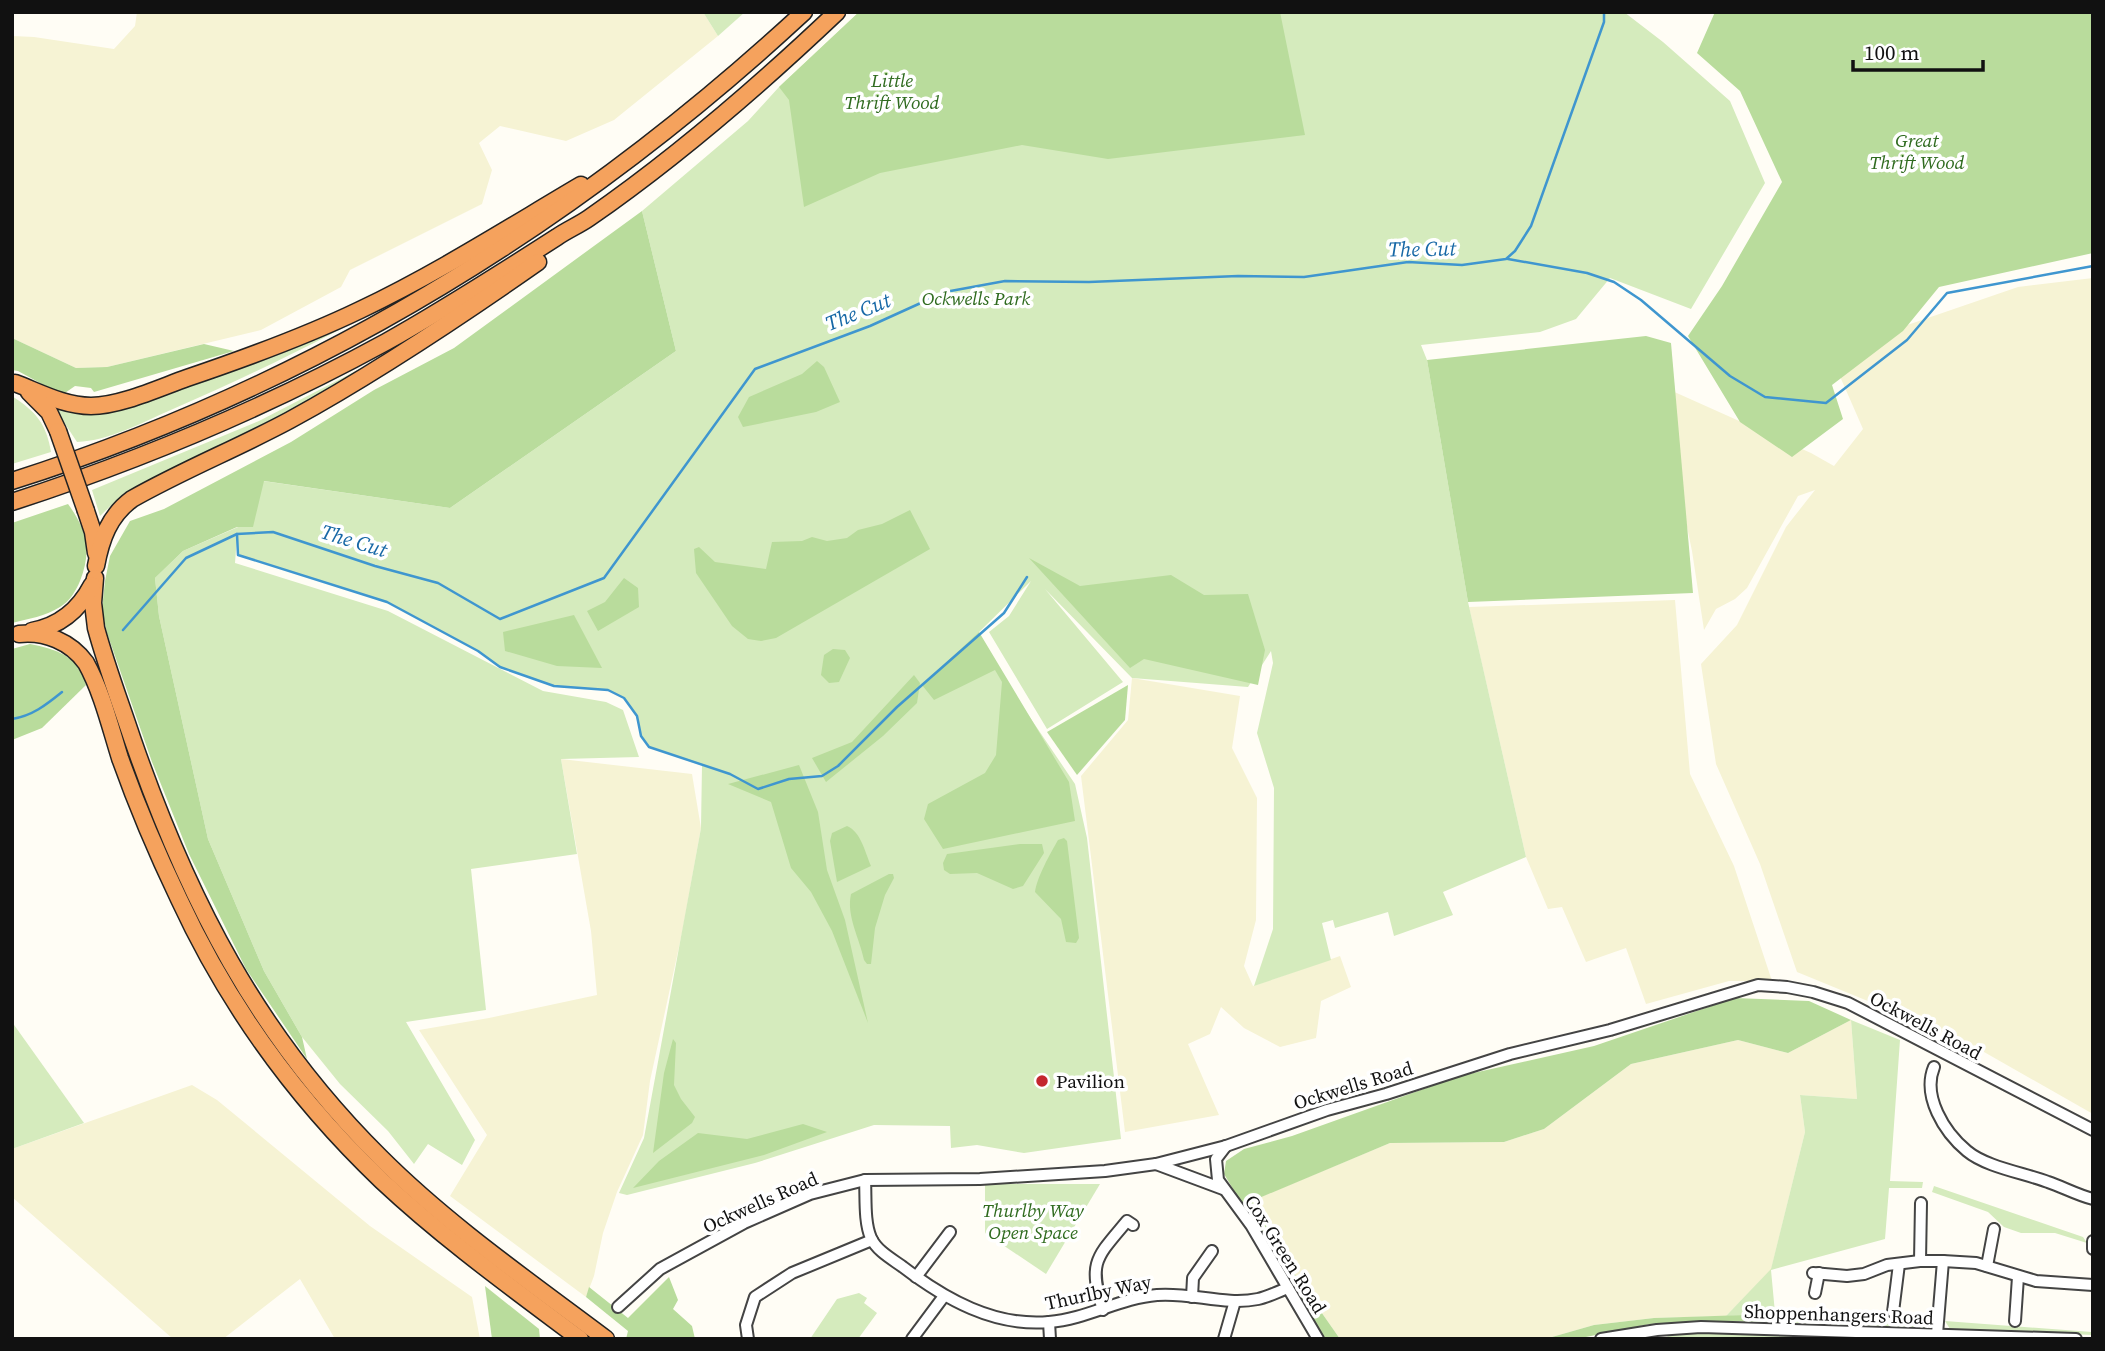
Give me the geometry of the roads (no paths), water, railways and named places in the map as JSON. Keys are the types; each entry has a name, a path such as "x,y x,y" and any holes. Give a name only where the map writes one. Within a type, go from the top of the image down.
{"highway":[{"path":"12,481 169,424 254,387 433,292 509,245 603,181 736,73 804,12"},
{"path":"16,635 47,628 69,615 83,601 95,572 109,523 118,510 132,499 289,420 374,371 539,262 588,219 718,118 837,12"},
{"path":"14,382 68,404 103,405 270,349 361,310 430,274 651,142"},
{"path":"12,502 174,443 307,383 435,314 588,219"},
{"path":"14,382 42,404 58,431 95,542 93,603 96,628 159,813 210,929 263,1018 326,1100 398,1174 467,1234 606,1339"},
{"path":"16,635 39,634 57,640 77,652 86,663 139,807 188,919 234,1001 295,1087 350,1149 418,1213 580,1339"}],"street":[{"name":"Ockwells Road","path":"618,1307 660,1269 744,1223 810,1194 865,1180 980,1178 1105,1171 1156,1164 1226,1146 1327,1110 1510,1054 1610,1030 1758,985 1813,992 1848,1003 2093,1130"},
{"path":"1928,1072 1936,1111 1968,1152 1993,1164 2093,1199"},
{"name":"Cox Green Road","path":"1226,1146 1216,1159 1218,1180 1251,1225 1318,1339"},
{"name":"Cox Green Road","path":"1156,1164 1223,1189"},
{"path":"748,1339 746,1325 755,1297 792,1273 872,1240 865,1180"},
{"path":"1920,1261 1921,1203"},
{"path":"1103,1310 1094,1275 1097,1259 1126,1221 1133,1225"},
{"path":"1987,1266 1994,1229"},
{"path":"916,1277 950,1232"},
{"name":"Thurlby Way","path":"872,1240 886,1255 944,1296 986,1315 1021,1323 1078,1318 1157,1295 1235,1301 1260,1299 1288,1287"},
{"path":"2093,1241 2093,1249"},
{"path":"1192,1297 1194,1278 1212,1251"},
{"path":"1815,1293 1816,1273 1856,1275 1920,1261 1976,1263 2018,1277 2067,1284 2093,1284"},
{"path":"1937,1334 1943,1261"},
{"path":"1893,1312 1899,1264"},
{"path":"2015,1321 2018,1277"},
{"path":"912,1339 944,1296"},
{"path":"1223,1339 1235,1301"},
{"path":"1049,1322 1050,1339"},
{"name":"Shoppenhangers Road","path":"1601,1339 1701,1327 2076,1339"}],"waterway":[{"name":"The Cut","path":"123,630 186,558 237,534 273,532 375,566 438,583 500,619 604,578 755,369 870,326 945,292 1005,281 1089,282 1238,276 1304,277 1408,262 1462,265 1506,259 1515,251 1531,226 1604,22 1604,12"},
{"path":"1508,259 1587,273 1614,282 1641,300 1730,376 1765,397 1826,403 1907,340 1947,293 2093,266"},
{"path":"237,534 238,555 387,602 478,651 500,667 554,686 608,690 624,698 637,716 641,736 649,747 730,774 758,789 789,779 822,776 838,766 897,707 1004,613 1027,577"},
{"path":"12,719 32,713 62,692"}],"place":[{"name":"Pavilion","path":"1042,1081"}],"park label":[{"name":"Little Thrift Wood","path":"892,91"},
{"name":"Great Thrift Wood","path":"1917,151"},
{"name":"Ockwells Park","path":"976,298"},
{"name":"Thurlby Way Open Space","path":"1033,1221"}]}
